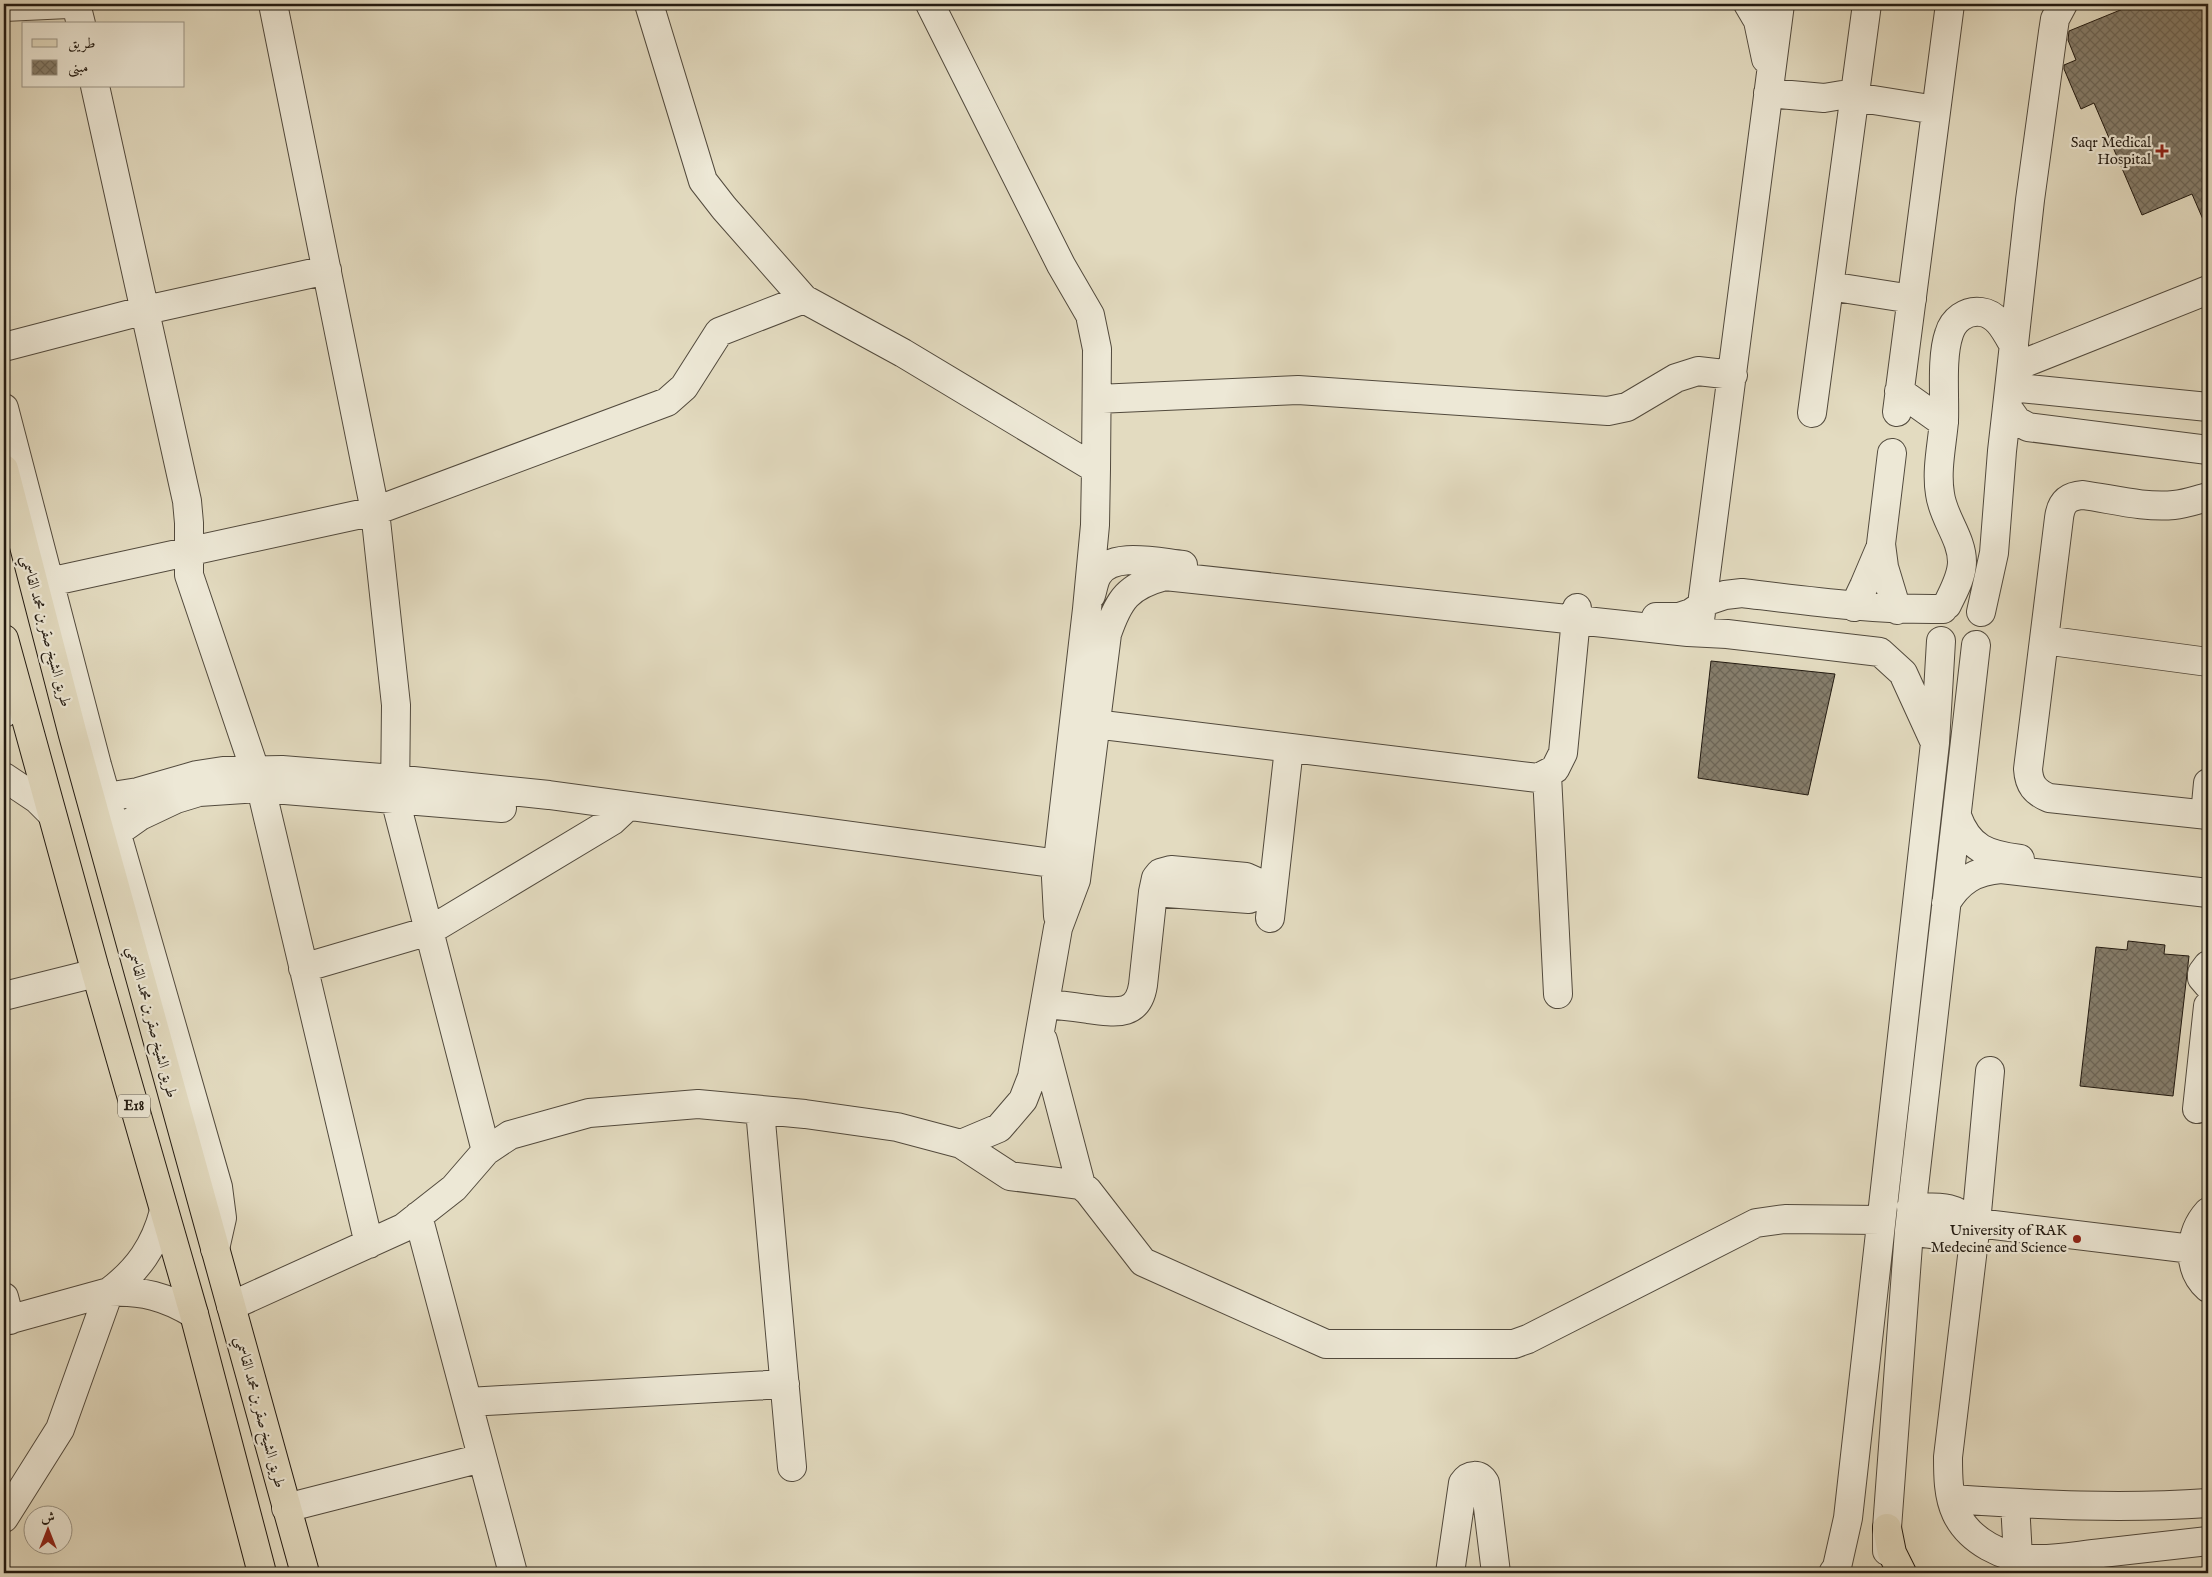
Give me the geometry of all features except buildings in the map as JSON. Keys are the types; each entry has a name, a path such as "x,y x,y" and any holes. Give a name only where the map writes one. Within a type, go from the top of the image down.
{"main road":[{"name":"طريق الشيخ صقر بن محمد القاسمي","path":"4,469 73,735 305,1573"},
{"name":"E18","path":"4,639 96,973 194,1314 262,1573"},
{"path":"1887,1528 1892,1553 1902,1573"},
{"path":"296,1544 317,1573"}],"street":[{"path":"4,7 68,4"},
{"path":"76,4 80,22"},
{"path":"273,4 375,511 396,705 394,789 486,1151"},
{"path":"649,4 704,181 724,208 804,299 904,354 1096,469"},
{"path":"930,4 1061,265 1090,315 1097,349 1095,525 1087,609 1085,723 1067,872 1041,1032 1032,1077 1023,1100 999,1128 961,1144"},
{"path":"1748,4 1758,21 1769,86"},
{"path":"1700,620 1780,4"},
{"path":"1812,413 1829,286 1848,96 1867,4"},
{"path":"1944,423 1898,402 1950,4"},
{"path":"1981,612 1994,553 2002,451 2030,200 2054,25 2062,4"},
{"path":"1769,86 1825,86 1848,96 1936,110"},
{"path":"95,88 187,501 189,575 258,779 369,1244"},
{"path":"4,347 146,310 327,270"},
{"path":"1829,286 1912,299"},
{"path":"2011,377 2208,290"},
{"path":"49,582 375,511 667,402 684,387 719,332 804,299"},
{"path":"1700,620 1710,600 1742,593 1854,607 1897,610 1945,607 1958,601 1967,602 1981,612 1985,620 1982,638 1976,645 1962,651 1947,647 1941,641 1936,630 1937,619 1945,607 1959,578 1962,562 1961,551 1945,514 1940,494 1946,345 1949,332 1956,320 1967,313 1981,312 1994,317 2005,329 2016,420 2028,427 2208,450"},
{"path":"1904,361 1926,356 1946,345"},
{"path":"1097,399 1298,390 1608,411 1628,407 1676,378 1698,371 1733,374"},
{"path":"2011,377 2208,407"},
{"path":"4,408 106,797 218,1187 222,1218 215,1249"},
{"path":"1892,453 1881,544 1884,567 1897,610"},
{"path":"2198,500 2157,506 2083,495 2065,500 2060,508 2028,769 2029,779 2033,788 2040,795 2049,798 2206,815 2208,783"},
{"path":"1095,525 1110,546 1127,559"},
{"path":"1854,607 1881,544"},
{"path":"1087,609 1097,575 1109,565 1127,559 1577,614"},
{"path":"1085,723 1115,609 1133,590 1145,582 1164,576 1577,614 1679,617 1880,652 1903,673 1935,743"},
{"path":"1085,723 1529,778 1547,774 1560,762 1563,753 1577,614"},
{"path":"2044,640 2208,662"},
{"path":"1833,1573 1837,1567 1848,1518 1935,743 1941,641"},
{"path":"1889,1573 1887,1528 1910,1219 1976,645"},
{"path":"4,713 16,683"},
{"path":"1270,918 1289,748"},
{"path":"106,797 138,792 197,774 223,771 258,779 394,789 542,812 620,814 1067,872"},
{"path":"1547,774 1558,994"},
{"path":"4,776 37,799 52,813"},
{"path":"116,833 140,816 176,799 258,779"},
{"path":"304,968 429,931 620,814"},
{"path":"1957,816 1969,839 1978,848 1990,854 2208,881"},
{"path":"1946,904 1962,882 1974,874 1987,870 2001,869 2208,894"},
{"path":"1045,1004 1121,1012 1137,1002 1142,994 1153,892"},
{"path":"2208,965 2202,973 2202,978 2208,985"},
{"path":"4,996 96,973"},
{"path":"2198,1109 2208,1006"},
{"path":"1041,1032 1081,1185"},
{"path":"1990,1072 1948,1456 1948,1476 1956,1512 1966,1528 1987,1545 2018,1558 2051,1558 2208,1541"},
{"path":"231,1306 403,1228 454,1188 486,1151 510,1135 589,1113 698,1104 805,1114 897,1128 961,1144 1010,1176 1081,1185 1088,1191 1143,1262 1326,1344 1514,1344 1528,1339 1756,1223 1785,1219 1880,1220"},
{"path":"760,1110 792,1467"},
{"path":"4,1518 60,1429 109,1292 124,1281 147,1255 160,1226 164,1211"},
{"path":"2208,1212 2194,1234 2192,1249 2195,1268 2203,1284 2208,1288"},
{"path":"418,1216 513,1573"},
{"path":"1910,1219 1953,1235 1973,1222 2192,1249"},
{"path":"6,1313 109,1292 131,1291 169,1300 194,1314"},
{"path":"468,1402 784,1384"},
{"path":"286,1508 482,1458"},
{"path":"1474,1475 1483,1479 1485,1483 1494,1562 1452,1561 1463,1483 1469,1476 1474,1475"},
{"path":"1952,1499 2115,1506 2208,1503"},
{"path":"2015,1503 2018,1558"}],"place":[{"name":"Saqr Medical Hospital","path":"2162,151"},
{"name":"University of RAK Medecine and Science","path":"2077,1239"}]}
